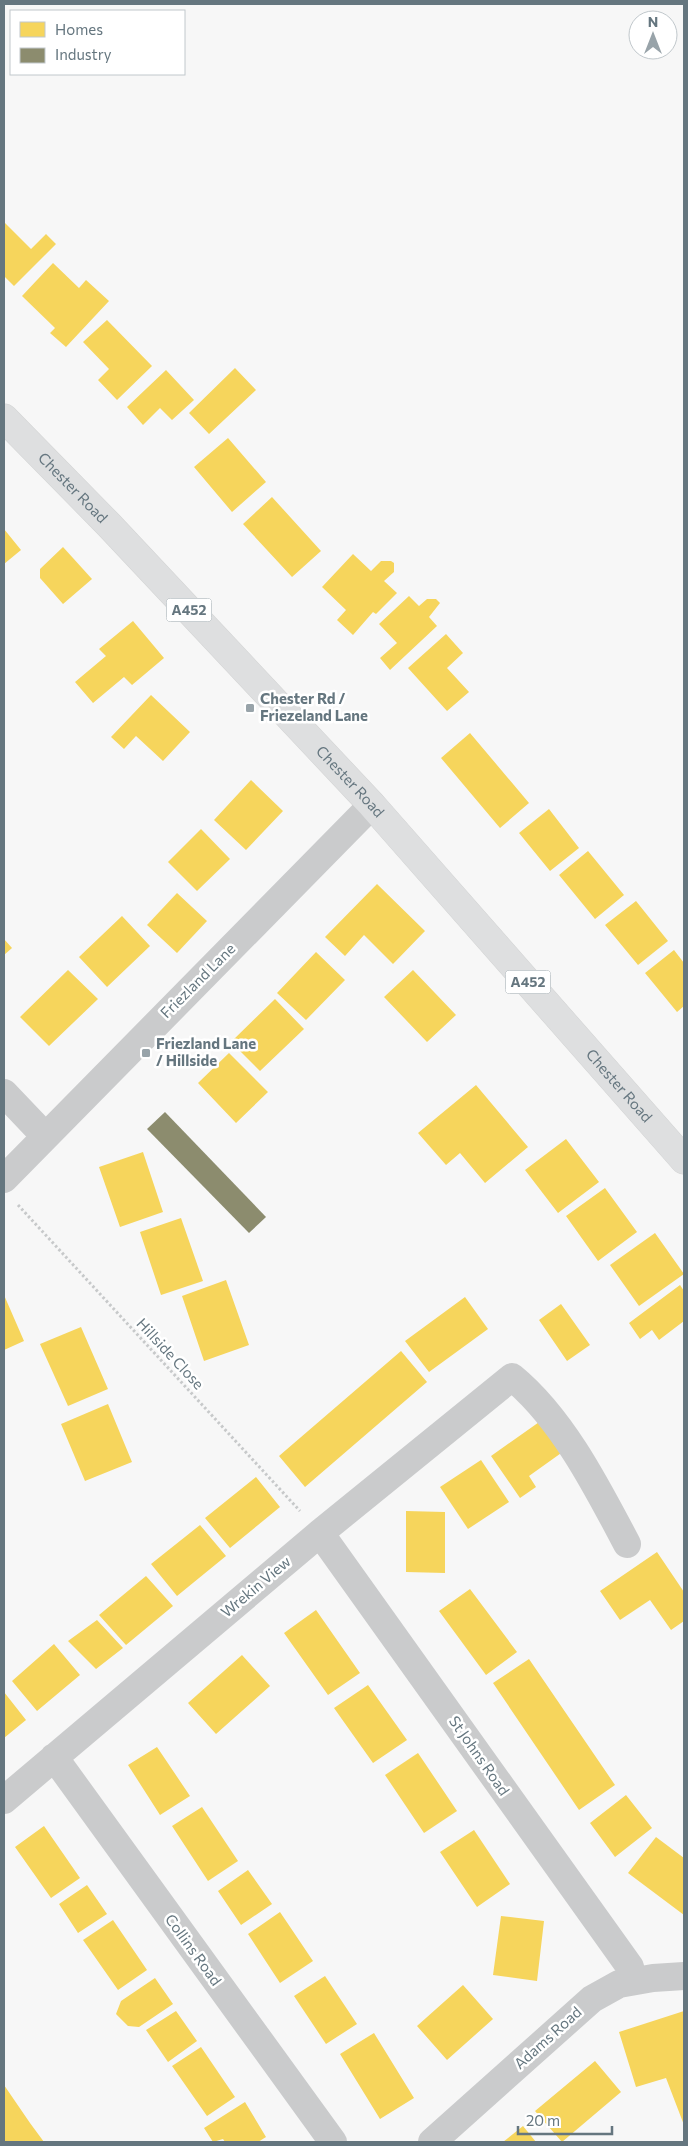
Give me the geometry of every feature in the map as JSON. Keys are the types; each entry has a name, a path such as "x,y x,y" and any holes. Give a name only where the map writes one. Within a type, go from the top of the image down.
{"highway":[{"name":"Chester Road","path":"4,418 109,525 372,805 684,1160"}],"street":[{"name":"Friezland Lane","path":"4,1179 372,805"},
{"path":"4,1093 45,1136"},
{"name":"Wrekin View","path":"4,1800 320,1533 512,1377 534,1395 593,1478 627,1544"},
{"name":"St Johns Road","path":"320,1533 630,1967 633,1981"},
{"name":"Collins Road","path":"54,1757 333,2142"},
{"name":"Adams Road","path":"432,2142 592,1998 619,1984 684,1976"}],"path":[{"name":"Hillside Close","path":"17,1204 320,1533"}],"building: Homes":[{"path":"4,222 31,249 46,234 56,244 14,286 4,276"},
{"path":"53,263 79,288 86,280 109,301 66,347 50,333 55,328 22,296"},
{"path":"107,320 152,366 117,400 98,380 109,369 83,342"},
{"path":"235,368 256,390 209,434 189,413"},
{"path":"166,370 194,400 172,420 160,408 143,425 127,407"},
{"path":"228,438 266,482 232,512 194,467"},
{"path":"272,497 321,551 292,577 243,524"},
{"path":"4,529 21,550 4,564"},
{"path":"63,547 92,579 63,604 40,578 40,569"},
{"path":"353,554 371,571 381,561 391,561 394,563 394,572 384,581 397,593 376,614 373,612 353,635 337,620 346,610 322,587"},
{"path":"409,596 419,606 427,599 436,599 440,603 429,617 437,626 390,670 380,658 397,643 379,624"},
{"path":"133,621 164,658 132,685 124,677 93,703 75,682 106,656 99,649"},
{"path":"446,634 463,653 447,668 469,692 447,711 408,668"},
{"path":"151,695 190,732 163,761 136,736 124,749 111,737"},
{"path":"470,733 529,803 500,828 441,758"},
{"path":"251,780 283,811 246,850 214,820"},
{"path":"549,809 579,848 550,871 519,833"},
{"path":"201,829 230,859 197,891 168,862"},
{"path":"588,851 624,895 595,919 559,875"},
{"path":"377,884 425,931 393,964 364,935 345,956 325,937"},
{"path":"177,893 207,921 177,953 147,925"},
{"path":"636,901 668,941 638,965 605,925"},
{"path":"122,916 150,946 107,987 79,957"},
{"path":"4,939 12,948 4,955"},
{"path":"674,950 684,963 684,1006 677,1012 645,973"},
{"path":"316,952 345,980 306,1020 277,993"},
{"path":"68,970 98,999 49,1046 20,1017"},
{"path":"413,970 456,1015 427,1042 384,997"},
{"path":"275,999 304,1029 260,1071 231,1042"},
{"path":"229,1053 268,1092 236,1123 198,1083"},
{"path":"476,1085 528,1147 485,1183 460,1153 446,1165 418,1133"},
{"path":"566,1139 599,1182 558,1213 525,1170"},
{"path":"143,1152 163,1212 120,1227 99,1167"},
{"path":"605,1188 637,1232 598,1261 566,1216"},
{"path":"181,1218 203,1281 161,1295 140,1232"},
{"path":"655,1233 684,1274 639,1306 610,1265"},
{"path":"226,1280 249,1345 204,1361 182,1296"},
{"path":"680,1285 684,1291 684,1321 659,1340 652,1330 640,1339 629,1323"},
{"path":"4,1295 24,1341 4,1350"},
{"path":"465,1297 488,1329 429,1372 405,1341"},
{"path":"561,1304 590,1345 567,1361 539,1320"},
{"path":"81,1327 108,1389 68,1406 40,1344"},
{"path":"401,1351 427,1382 305,1487 279,1456"},
{"path":"108,1404 132,1462 85,1481 61,1424"},
{"path":"542,1420 564,1451 529,1476 536,1487 520,1498 491,1456"},
{"path":"481,1460 509,1502 468,1529 440,1487"},
{"path":"256,1477 280,1507 230,1548 205,1518"},
{"path":"406,1511 445,1512 445,1573 406,1572"},
{"path":"200,1525 226,1556 177,1596 151,1564"},
{"path":"657,1552 684,1592 684,1621 671,1630 650,1600 620,1620 600,1591"},
{"path":"146,1576 173,1606 126,1645 99,1615"},
{"path":"470,1589 517,1652 486,1675 439,1611"},
{"path":"316,1610 360,1673 328,1695 284,1633"},
{"path":"97,1620 123,1648 96,1669 68,1641"},
{"path":"54,1644 80,1675 37,1711 12,1681"},
{"path":"242,1655 270,1686 216,1734 188,1703"},
{"path":"529,1659 615,1785 579,1810 493,1683"},
{"path":"368,1685 407,1740 373,1763 334,1708"},
{"path":"4,1692 26,1720 4,1738"},
{"path":"157,1747 190,1796 160,1815 128,1765"},
{"path":"418,1753 457,1811 424,1833 385,1775"},
{"path":"626,1795 652,1828 615,1857 590,1823"},
{"path":"202,1807 238,1861 208,1881 172,1826"},
{"path":"44,1826 80,1878 51,1898 15,1847"},
{"path":"474,1830 510,1884 477,1907 440,1852"},
{"path":"656,1837 684,1858 684,1915 628,1873"},
{"path":"248,1870 272,1904 241,1925 218,1891"},
{"path":"87,1885 107,1914 78,1933 59,1904"},
{"path":"280,1912 313,1961 280,1983 248,1934"},
{"path":"501,1916 544,1921 537,1981 493,1975"},
{"path":"113,1920 147,1970 118,1990 83,1940"},
{"path":"325,1976 357,2024 326,2044 294,1996"},
{"path":"155,1978 173,2004 139,2027 128,2026 116,2014 121,2001"},
{"path":"463,1985 493,2019 447,2060 417,2026"},
{"path":"176,2011 197,2041 168,2062 146,2030"},
{"path":"684,2011 684,2125 666,2078 636,2087 619,2032"},
{"path":"374,2033 414,2098 380,2119 340,2054"},
{"path":"201,2047 235,2097 207,2116 172,2066"},
{"path":"595,2061 621,2092 562,2142 535,2111"},
{"path":"4,2085 30,2123 44,2142 4,2142"},
{"path":"245,2102 266,2137 258,2142 225,2142 223,2139 213,2142 204,2128"},
{"path":"523,2126 536,2142 503,2142"}],"building: Industry":[{"path":"165,1112 266,1217 249,1233 147,1129"}],"place":[{"name":"Chester Rd / Friezeland Lane","path":"250,708"},
{"name":"Friezland Lane / Hillside","path":"146,1053"}]}
